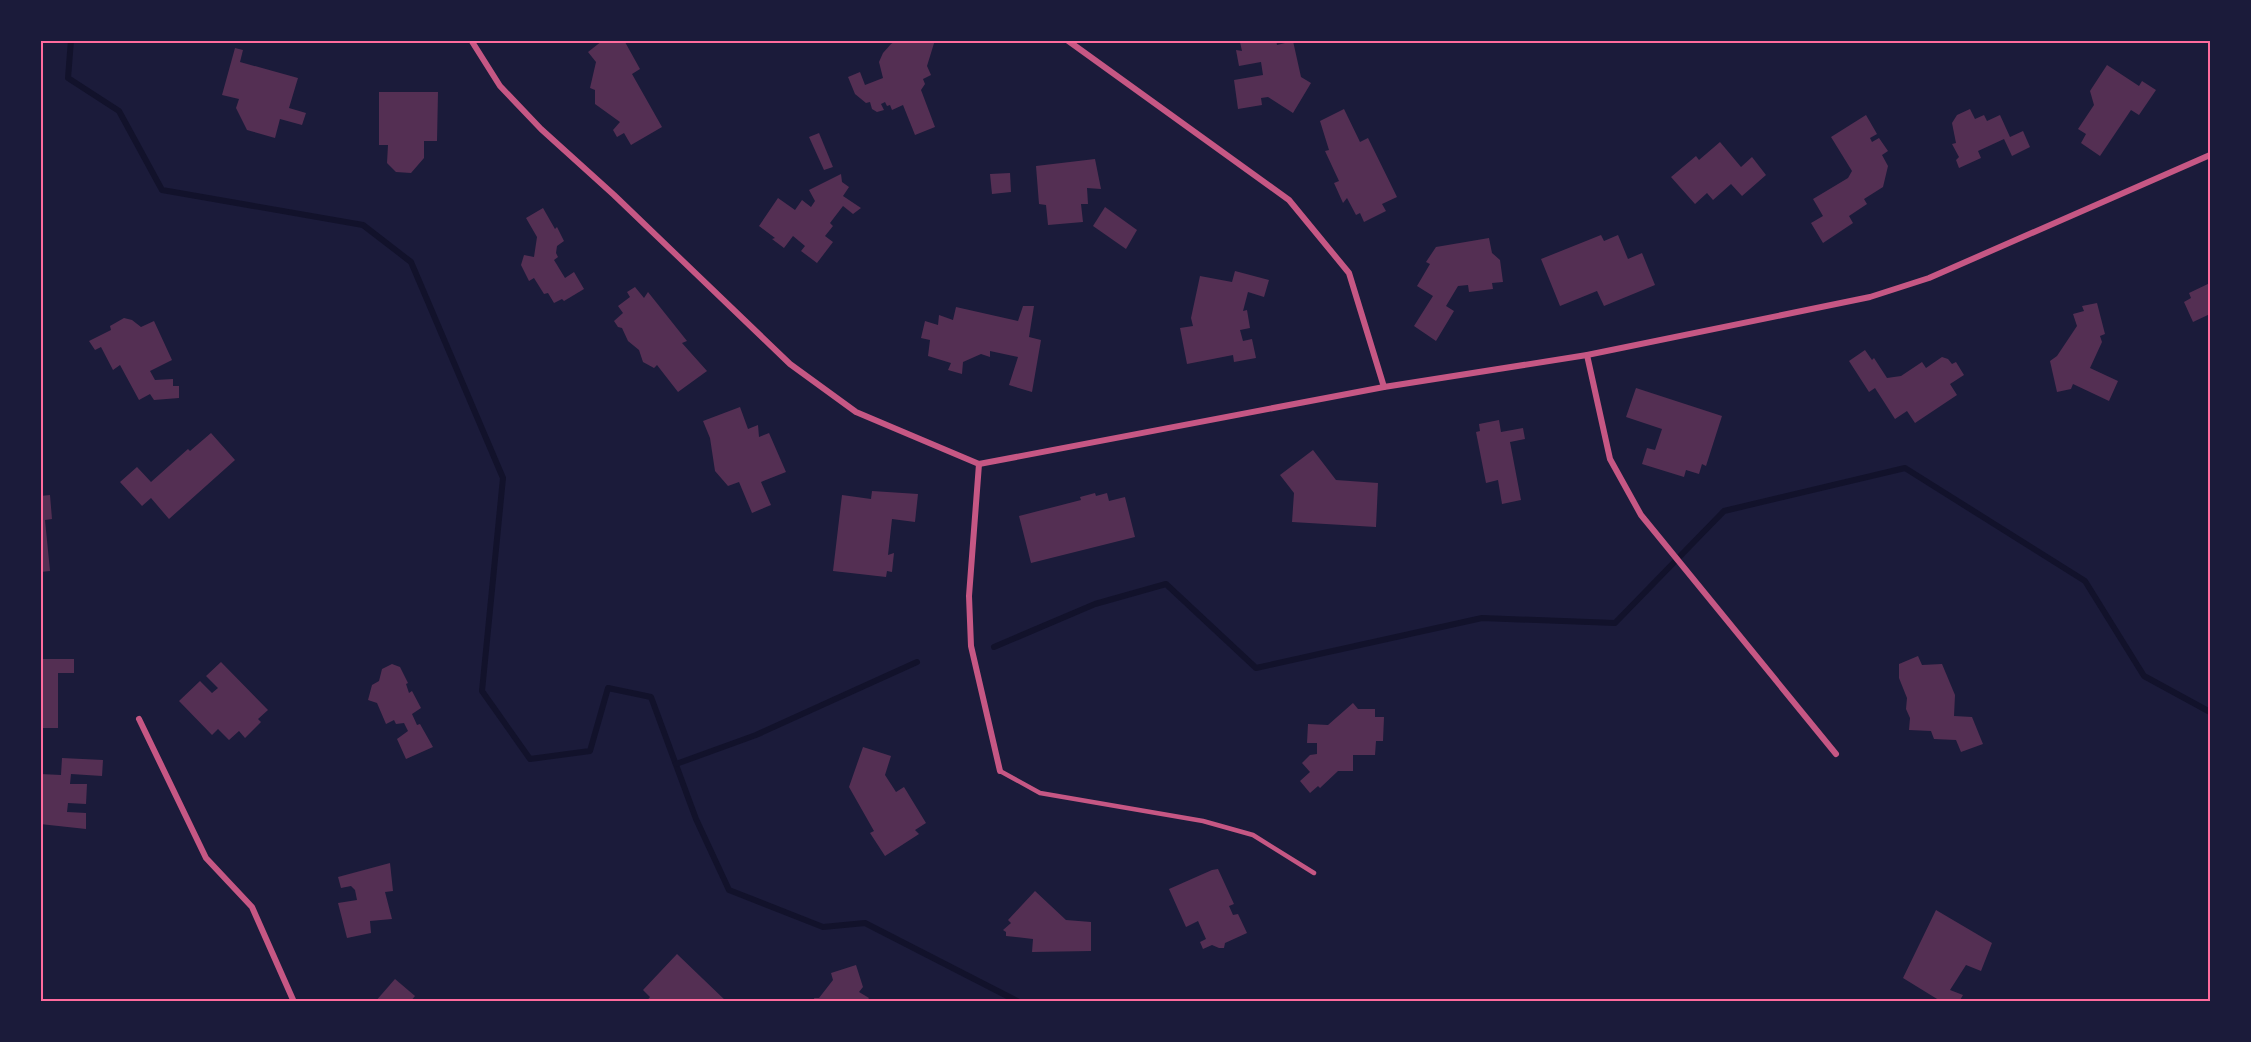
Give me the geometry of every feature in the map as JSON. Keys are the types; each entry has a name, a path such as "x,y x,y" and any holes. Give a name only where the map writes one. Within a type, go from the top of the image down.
{"street":[{"path":"471,40 500,86 542,129 615,195 790,364 856,412 979,464 1384,387 1587,355 1870,297 1929,278 2211,155"},
{"path":"1067,40 1289,200 1349,273 1384,387"},
{"path":"1587,355 1610,459 1641,515 1836,754"},
{"path":"979,464 969,596 971,646 1000,771"},
{"path":"139,719 207,858 252,907 294,1002"}],"lane":[{"path":"1000,771 1040,793 1203,821 1253,836 1314,873"}],"building":[{"path":"897,40 935,40 927,66 931,75 923,79 925,84 921,90 935,127 915,135 903,105 892,110 885,102 881,104 884,110 877,112 872,109 870,102 866,103 855,94 848,77 860,72 865,85 883,78 879,62 883,53"},
{"path":"1276,40 1277,45 1293,41 1301,77 1311,83 1293,113 1268,97 1261,98 1262,105 1238,109 1234,80 1263,75 1261,62 1239,66 1236,50 1242,51 1240,42"},
{"path":"602,41 625,42 640,69 632,74 662,127 631,145 624,133 617,137 613,130 620,122 595,104 595,90 590,88 596,62 588,52"},
{"path":"235,48 243,50 240,62 298,78 289,108 306,113 302,125 280,119 275,138 247,130 236,108 239,99 222,95"},
{"path":"2107,65 2139,86 2142,81 2156,90 2139,115 2131,110 2100,156 2081,143 2086,134 2078,129 2094,105 2090,91"},
{"path":"379,92 438,92 437,141 424,141 424,158 411,173 396,172 387,163 388,145 379,145"},
{"path":"1344,109 1360,142 1368,138 1397,197 1382,204 1386,211 1364,222 1360,213 1356,215 1347,198 1343,203 1334,183 1339,181 1325,151 1329,150 1320,121"},
{"path":"1970,109 1975,119 1984,115 1987,121 2000,115 2010,137 2023,131 2030,147 2012,156 2004,139 1978,151 1981,158 1959,168 1956,160 1959,157 1952,144 1956,143 1952,123 1957,115"},
{"path":"1866,115 1877,134 1870,138 1872,142 1879,138 1888,151 1882,155 1888,166 1883,187 1864,199 1867,204 1849,216 1853,223 1823,243 1811,223 1823,216 1813,199 1848,178 1852,171 1831,137"},
{"path":"819,133 833,167 824,170 809,137"},
{"path":"1720,142 1741,167 1752,157 1766,175 1742,196 1731,184 1713,200 1707,193 1695,204 1671,177 1696,156 1699,160"},
{"path":"1095,159 1101,189 1087,188 1088,204 1081,204 1083,222 1048,225 1046,205 1039,204 1036,166"},
{"path":"1010,173 1011,192 992,194 990,174"},
{"path":"841,174 842,182 849,187 843,196 861,208 853,214 843,206 830,223 833,226 825,236 833,242 817,263 801,251 805,246 793,236 784,248 759,226 778,198 795,210 802,200 811,207 815,201 809,190"},
{"path":"1105,207 1137,230 1126,249 1093,226"},
{"path":"543,208 564,241 557,246 558,257 554,260 565,278 574,272 584,289 564,301 562,299 554,303 548,293 544,294 534,278 529,281 521,265 524,255 534,257 537,237 526,218"},
{"path":"1601,235 1604,241 1618,235 1628,259 1642,253 1655,285 1604,306 1597,291 1560,306 1541,259"},
{"path":"1489,238 1492,253 1500,260 1503,282 1492,283 1493,289 1469,292 1468,285 1458,286 1446,306 1454,311 1436,341 1414,326 1433,296 1417,286 1430,264 1426,262 1436,247"},
{"path":"1235,271 1269,280 1264,297 1248,292 1243,311 1247,310 1250,328 1240,330 1243,341 1252,339 1256,358 1234,362 1233,355 1187,364 1180,328 1193,326 1191,318 1200,276 1232,282"},
{"path":"2210,283 2210,314 2193,322 2184,302 2191,298 2189,293"},
{"path":"635,287 644,298 648,292 687,341 682,343 707,371 678,392 657,365 654,368 643,362 639,350 628,341 622,328 618,327 614,321 623,313 618,306 630,297 627,292"},
{"path":"2097,303 2105,334 2100,336 2102,342 2090,368 2118,381 2109,401 2073,384 2071,389 2057,392 2050,361 2057,356 2077,326 2073,314 2084,311 2082,306"},
{"path":"1023,306 1034,306 1029,337 1041,340 1032,392 1009,385 1018,357 990,351 990,357 981,354 963,362 962,374 948,370 951,363 928,356 930,340 921,338 925,321 938,325 939,315 953,320 956,307 1018,321"},
{"path":"124,318 132,320 141,327 154,321 172,360 150,371 155,380 173,379 173,386 179,386 179,398 154,400 150,394 139,400 120,365 113,370 101,347 95,350 89,341 111,330 110,326"},
{"path":"1865,350 1872,360 1874,358 1887,378 1901,376 1922,362 1926,368 1942,357 1948,359 1952,364 1956,362 1964,375 1950,384 1957,395 1915,423 1907,411 1895,419 1875,388 1869,392 1849,361"},
{"path":"1636,388 1722,416 1706,466 1702,464 1699,474 1686,470 1684,477 1642,464 1647,448 1655,450 1662,429 1626,417"},
{"path":"740,407 748,429 758,425 759,437 769,433 786,472 761,482 771,505 752,513 739,482 728,486 715,471 710,438 703,421"},
{"path":"1499,420 1501,432 1523,428 1525,439 1510,442 1521,500 1502,504 1498,480 1486,483 1476,432 1480,431 1479,424"},
{"path":"211,433 235,460 169,519 151,498 142,506 120,482 137,467 151,482 188,449 190,451"},
{"path":"1313,450 1336,480 1378,483 1376,527 1292,522 1294,493 1280,475"},
{"path":"872,491 918,494 915,522 892,519 888,555 894,553 892,572 887,571 886,577 833,571 842,495 871,499"},
{"path":"1095,493 1096,496 1107,493 1109,501 1125,497 1135,537 1031,563 1019,516 1081,500 1080,497"},
{"path":"50,495 52,519 45,520 50,571 40,572 40,496"},
{"path":"1918,656 1922,665 1942,664 1955,695 1954,716 1972,717 1983,744 1961,752 1956,740 1934,739 1931,731 1909,730 1907,698 1899,678 1899,664"},
{"path":"40,659 74,659 74,673 58,673 58,728 40,728"},
{"path":"221,662 268,710 258,719 261,722 245,738 239,731 229,740 218,729 212,735 179,701 200,681 212,693 218,688 206,676"},
{"path":"392,664 400,667 408,683 406,684 409,693 412,691 421,708 412,714 433,747 406,759 397,739 408,731 404,723 396,724 394,720 386,724 377,703 368,700 372,685 379,681 382,669"},
{"path":"1353,703 1358,709 1375,709 1375,717 1384,717 1383,741 1376,741 1375,755 1353,755 1353,771 1338,771 1320,788 1318,786 1310,793 1300,781 1310,772 1302,763 1310,755 1317,754 1317,743 1307,743 1308,724 1328,725"},
{"path":"863,747 891,756 885,775 896,792 904,787 926,823 915,830 919,834 885,856 870,833 874,831 849,787"},
{"path":"62,758 103,760 102,776 71,774 70,784 87,784 86,804 68,803 67,812 86,813 86,829 40,824 40,774 61,775"},
{"path":"390,863 393,891 385,892 392,919 370,921 371,933 347,938 338,903 357,900 355,890 351,886 341,888 338,877"},
{"path":"1218,869 1234,904 1229,906 1233,915 1238,914 1247,933 1225,943 1224,948 1212,945 1203,949 1200,942 1206,939 1198,921 1186,927 1169,889"},
{"path":"1035,891 1066,920 1091,922 1091,951 1032,952 1033,939 1006,936 1003,930 1011,923 1008,920"},
{"path":"1936,910 1992,943 1981,971 1966,965 1950,990 1963,995 1959,1002 1942,1002 1903,978"},
{"path":"677,954 727,1002 646,1002 650,997 643,990"},
{"path":"856,965 863,987 859,992 869,998 866,1002 815,1002 814,998 819,998 833,980 831,973"},
{"path":"395,979 415,996 410,1002 375,1002"}],"waterway":[{"path":"71,40 68,78 119,111 162,190 363,225 411,262 503,478 482,691 530,759 590,751 608,688 651,697 696,819 729,890 823,927 865,923 1019,1002"},
{"path":"994,647 1095,604 1166,584 1256,668 1482,618 1615,623 1724,511 1905,468 2085,581 2144,676 2210,712"},
{"path":"676,764 756,735 917,662"}]}
